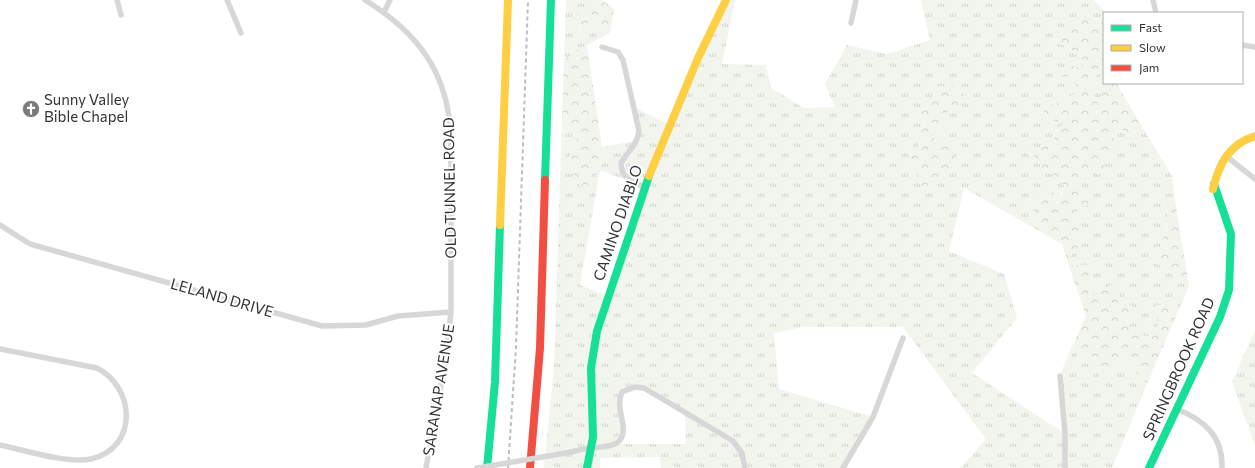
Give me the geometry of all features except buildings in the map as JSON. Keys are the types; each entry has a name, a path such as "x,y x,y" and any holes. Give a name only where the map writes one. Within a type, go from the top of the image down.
{"main road":[{"path":"487,468 495,382 508,0"},
{"path":"530,468 540,356 550,10 552,0"},
{"name":"CAMINO DIABLO","path":"587,468 591,448 591,368 597,331 625,239 644,187 698,58 726,0"},
{"path":"1227,155 1238,143 1255,136"},
{"path":"1227,155 1233,154 1240,147 1255,141"},
{"name":"SPRINGBROOK ROAD","path":"1149,468 1220,317 1228,290 1232,270 1232,246 1229,223 1219,202 1214,184 1217,172 1227,155"}],"street":[{"path":"117,0 121,15"},
{"path":"227,0 241,33"},
{"name":"OLD TUNNEL ROAD","path":"365,0 384,12 404,28 422,48 436,73 448,110 451,144 451,312"},
{"path":"384,12 390,0"},
{"path":"850,23 856,0"},
{"path":"1153,0 1156,12"},
{"path":"1243,45 1255,46"},
{"path":"602,47 618,52 623,60 639,131 638,139 634,147 621,163 621,170 624,177 644,187"},
{"path":"1227,155 1255,179"},
{"name":"LELAND DRIVE","path":"0,226 30,244 322,326 366,325 398,316 451,312"},
{"name":"SARANAP AVENUE","path":"426,468 447,348 451,312"},
{"path":"843,468 872,417 903,338"},
{"path":"0,349 97,368 106,373 122,391 126,403 126,418 125,429 120,438 101,455 90,459 65,458 0,445"},
{"path":"1060,376 1065,434 1065,468"},
{"path":"477,468 591,448 606,448 616,444 621,440 624,430 619,399 622,392 635,387 644,388 733,441 742,453 745,468"},
{"path":"1177,408 1194,416 1208,427 1220,448 1222,468"}],"green space":[{"path":"566,0 586,0 594,7 581,11 579,29 590,22 610,33 575,51 564,61"},
{"path":"586,0 603,0 614,10 610,33 590,22 578,29 573,18 581,11 593,7"},
{"path":"726,0 735,0 722,64 766,65 771,88 804,108 835,107 825,84 847,45 887,54 930,40 921,0 1094,0 1105,12 1103,12 1103,21 1090,18 1073,26 1053,41 1070,48 1082,58 1083,69 1061,76 1073,77 1077,91 1068,99 1059,103 1065,124 1058,145 1025,151 1036,158 1042,168 1053,174 1065,186 1062,192 1053,202 1027,224 964,188 949,251 1004,274 1017,318 972,373 1064,433 1060,376 1067,358 1085,352 1096,360 1099,382 1125,361 1147,384 1112,468 961,468 986,439 903,327 802,327 774,333 779,389 873,417 843,468 661,468 660,457 600,458 600,468 544,468 554,367 562,121 578,135 567,163 600,170 602,147 634,141 639,131 634,107 669,125","holes":["941,95 929,132 936,141 941,174 935,182 922,188 917,175 908,163 920,143 925,126 920,114","600,170 644,187 608,296 580,285","644,388 685,412 686,444 617,444 624,430 619,399 622,392"]},
{"path":"1090,18 1103,21 1103,72 1099,73 1089,83 1098,105 1103,90 1107,84 1117,84 1141,125 1130,136 1118,126 1106,164 1098,175 1083,173 1081,189 1099,203 1077,208 1079,247 1067,259 1062,244 1027,224 1036,215 1031,204 1043,188 1061,196 1065,186 1053,174 1042,168 1036,158 1024,150 1058,145 1051,132 1064,124 1044,117 1044,107 1068,99 1077,91 1073,77 1061,76 1055,71 1071,66 1083,68 1082,58 1070,48 1053,41 1061,27 1073,26 1077,19"},
{"path":"587,45 602,147 600,170 583,191 567,163 578,135 562,121 564,61 575,51"},
{"path":"1103,72 1103,84 1107,84 1103,90 1098,106 1089,83 1099,73"},
{"path":"939,86 956,86 969,99 946,113 934,113 947,125 929,132 936,141 945,138 953,144 953,167 941,174 935,182 922,188 917,175 908,163 920,143 916,130 925,126 920,114 941,95"},
{"path":"1141,125 1172,176 1174,194 1167,204 1168,223 1155,262 1189,286 1180,307 1156,305 1158,324 1153,337 1131,334 1125,315 1136,309 1122,300 1111,285 1089,299 1092,282 1090,265 1069,266 1067,259 1079,247 1077,208 1083,173 1106,164 1118,126 1130,136"},
{"path":"1174,194 1189,286 1155,262 1168,223 1167,204"},
{"path":"1090,265 1092,282 1089,298 1112,285 1122,300 1137,310 1125,315 1131,334 1153,337 1158,324 1155,305 1180,307 1147,384 1125,361 1099,382 1096,360 1085,352 1067,358 1086,316 1069,266"},
{"path":"1255,330 1255,446 1232,382"}],"railway":[{"path":"508,468 516,347 528,0"}],"traffic: fast":[{"path":"545,180 551,0"},
{"path":"587,468 593,437 591,368 597,331 649,176"},
{"path":"1149,468 1220,317 1229,290 1231,234 1214,184"},
{"path":"487,468 495,382 500,225"}],"traffic: slow":[{"path":"500,225 508,0"},
{"path":"649,176 698,58 726,0"},
{"path":"1213,189 1218,171 1226,156 1238,144 1255,136"}],"traffic: jam":[{"path":"530,468 540,348 545,180"}],"place":[{"name":"Sunny Valley Bible Chapel","path":"31,109"}]}
